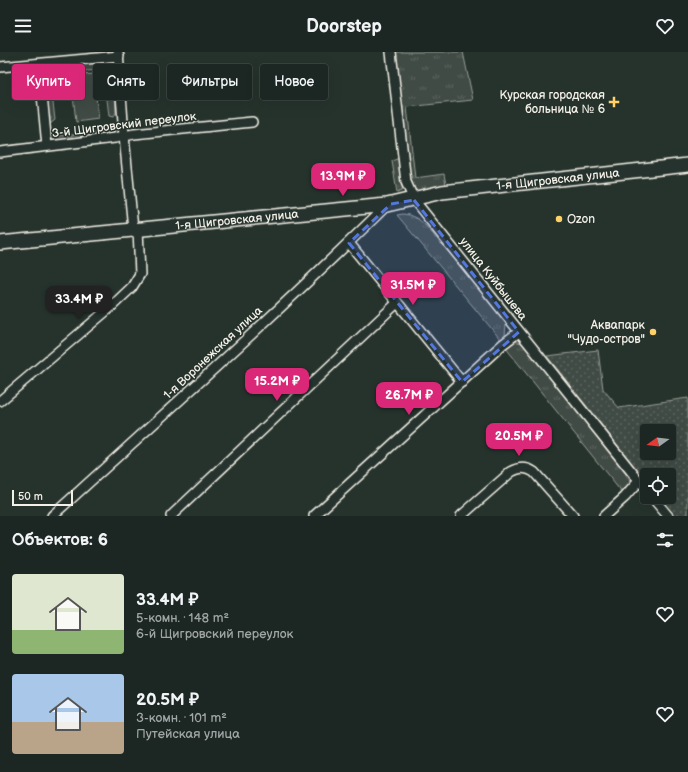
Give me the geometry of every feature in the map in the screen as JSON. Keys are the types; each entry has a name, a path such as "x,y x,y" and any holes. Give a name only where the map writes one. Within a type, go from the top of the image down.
{"street":[{"name":"улица Куйбышева","path":"391,52 406,182 414,200 639,481"},
{"path":"0,401 112,306 132,287 140,274 124,136 119,54 39,64"},
{"path":"0,67 12,66"},
{"path":"43,100 47,146"},
{"name":"3-й Щигровский переулок","path":"0,152 115,138 134,134 252,122"},
{"name":"1-я Щигровская улица","path":"0,242 387,205 414,200 442,192 688,166"},
{"name":"1-я Воронежская улица","path":"52,516 200,382 349,243 387,205"},
{"path":"349,243 462,382"},
{"path":"171,516 397,303"},
{"path":"314,516 503,344 519,332"},
{"path":"461,516 511,472 520,468 527,468 534,472 573,516"},
{"path":"604,516 639,481"},
{"path":"658,504 668,516"}],"highlighted area":[{"path":"414,200 519,332 462,382 349,243 391,204"}],"green space":[{"path":"394,52 463,52 473,100 407,107 415,178 444,174 446,185 419,193 412,189 410,185"},
{"path":"95,60 98,64 93,64 93,70 87,71 85,71 85,64 82,64 83,61"},
{"path":"76,62 78,64 55,64"},
{"path":"93,74 93,100 96,100 98,119 76,122 74,100 85,100 85,75"},
{"path":"47,100 53,100 55,120 50,124"},
{"path":"107,100 115,100 116,113 113,117 109,116"},
{"path":"114,129 115,132 51,142 48,140 49,136 57,134 60,136 105,132"},
{"path":"399,158 402,171 403,190 397,193 392,161"},
{"path":"403,214 418,219 426,226 506,323 505,336 501,340 397,215"},
{"path":"514,341 522,343 629,478 630,486 623,494 505,347"},
{"path":"598,350 603,389 619,408 688,398 688,516 674,516 665,504 676,504 676,468 640,468 640,473 547,356"}],"place":[{"name":"Курская городская больница № 6","path":"614,102"},
{"name":"Ozon","path":"559,219"},
{"name":"Аквапарк \"Чудо-остров\"","path":"653,332"}]}
